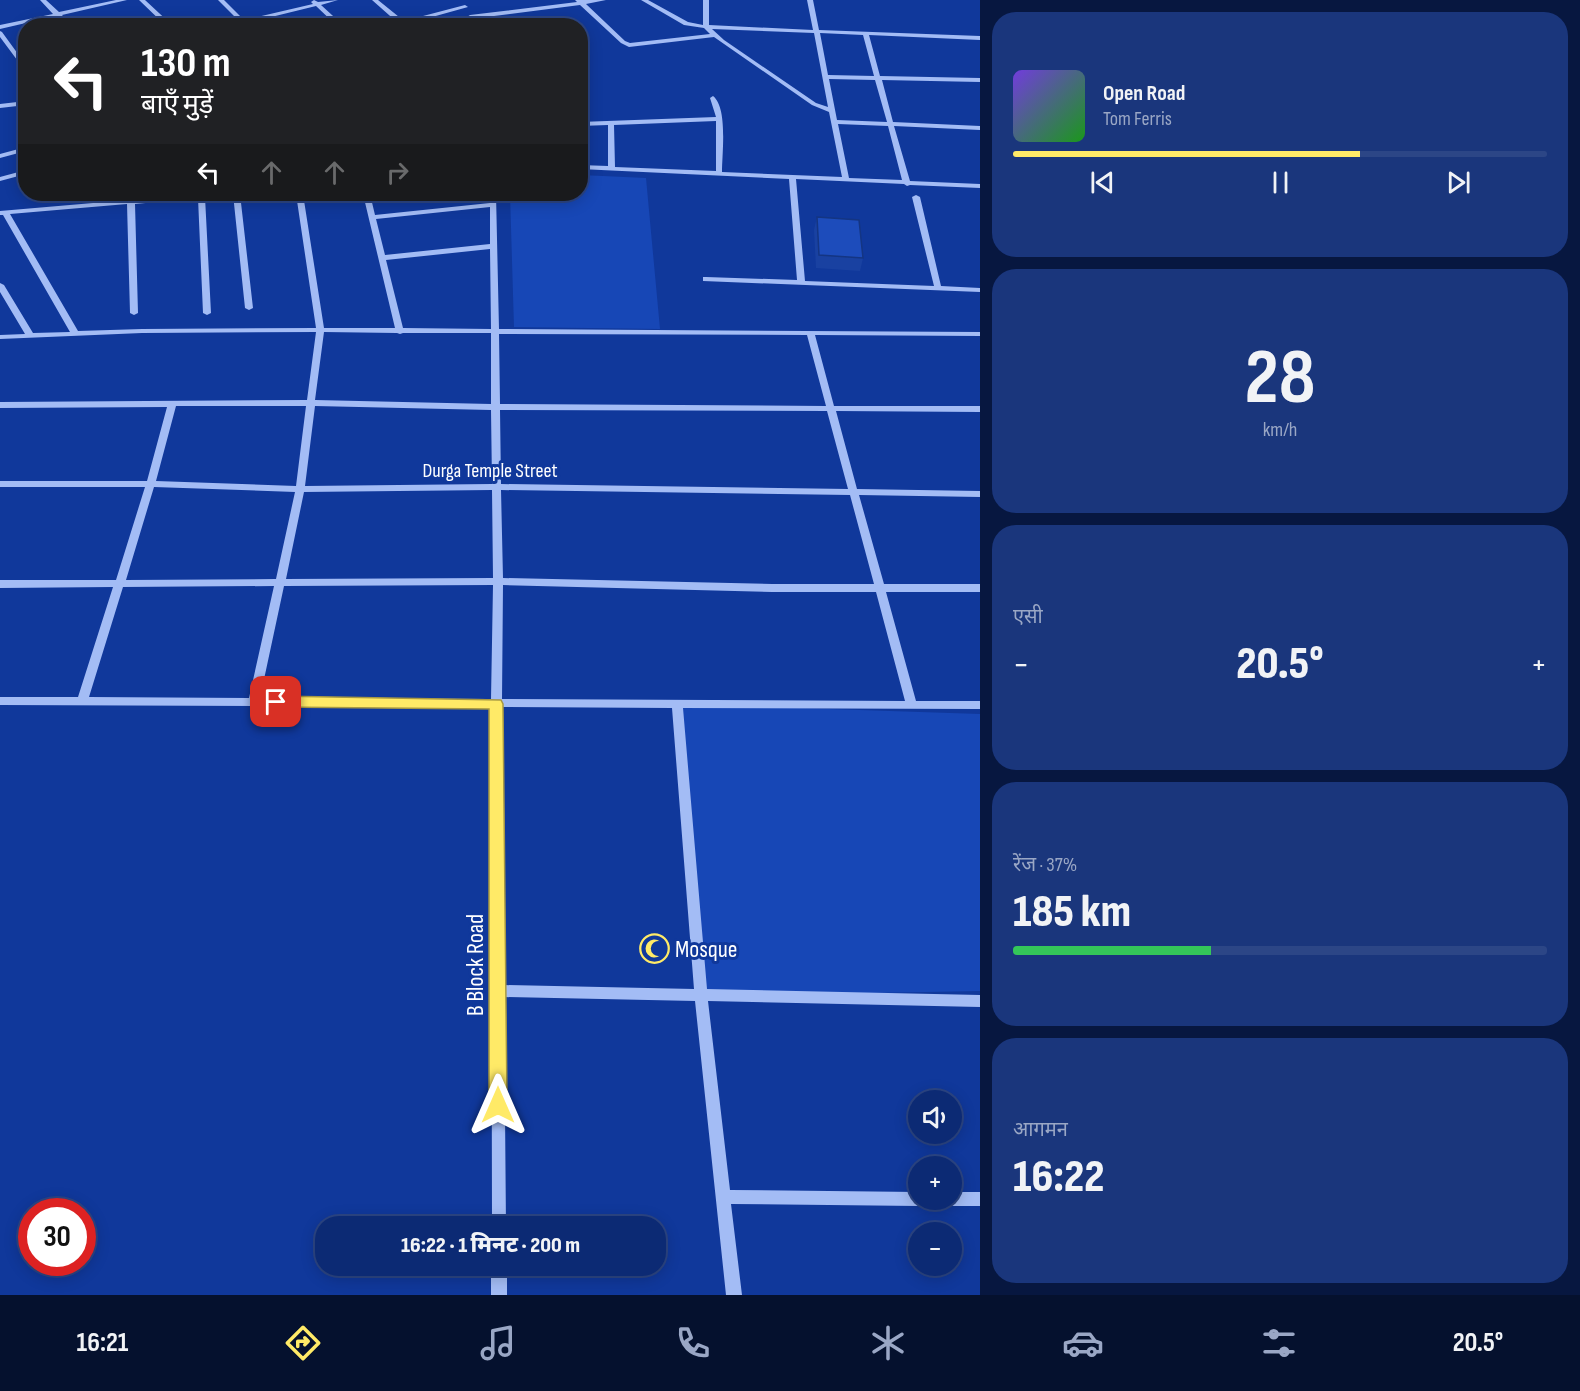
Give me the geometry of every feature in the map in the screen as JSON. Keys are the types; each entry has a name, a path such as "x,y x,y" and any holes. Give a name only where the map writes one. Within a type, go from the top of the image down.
{"street":[{"path":"43,0 61,18"},
{"path":"44,18 124,0"},
{"path":"142,0 161,18"},
{"path":"221,0 239,18"},
{"path":"264,18 314,2 335,0"},
{"path":"375,0 398,18"},
{"path":"462,0 470,17 580,1 603,0"},
{"path":"644,0 686,24 706,27 980,38"},
{"path":"706,0 706,27 714,35 814,105 832,111"},
{"path":"810,0 846,180"},
{"path":"580,1 629,45 714,35"},
{"path":"314,2 332,18"},
{"path":"426,18 465,7"},
{"path":"0,27 18,23"},
{"path":"0,33 18,59"},
{"path":"866,35 907,184"},
{"path":"825,77 980,80"},
{"path":"713,98 719,119 719,174"},
{"path":"0,106 18,104"},
{"path":"588,123 719,119"},
{"path":"611,122 612,169"},
{"path":"834,122 980,128"},
{"path":"0,156 18,151"},
{"path":"588,168 980,186"},
{"path":"0,178 18,174"},
{"path":"792,177 801,283"},
{"path":"916,197 938,288"},
{"path":"75,333 3,213 141,201"},
{"path":"201,201 207,313"},
{"path":"237,201 249,308"},
{"path":"254,702 300,489 320,330 300,201"},
{"path":"368,201 400,332"},
{"name":"B Block Road","path":"493,201 498,581 496,704 499,1216"},
{"path":"131,202 134,313"},
{"path":"372,217 493,205"},
{"path":"382,258 494,246"},
{"path":"706,279 980,290"},
{"path":"0,285 29,334"},
{"path":"0,337 29,334 320,330 980,334"},
{"path":"810,333 912,705"},
{"path":"0,405 310,403 494,407 980,409"},
{"path":"82,702 118,582 152,484 172,405"},
{"name":"Durga Temple Street","path":"0,484 152,484 300,489 496,487 854,494 980,494"},
{"path":"0,584 498,581 772,588 980,588"},
{"path":"0,701 980,705"},
{"path":"677,704 701,996 735,1295"},
{"path":"497,991 980,1001"},
{"path":"723,1197 908,1199"},
{"path":"962,1199 980,1199"},
{"path":"499,1276 499,1295"}],"shaded area":[{"path":"588,175 646,178 660,329 514,327 510,201 588,201"},
{"path":"677,704 980,714 980,991 701,996"}],"building":[{"path":"817,217 859,220 863,258 819,255"}],"place":[{"name":"Mosque","path":"654,949"}],"route":[{"path":"276,702 496,704 498,1105"}]}
